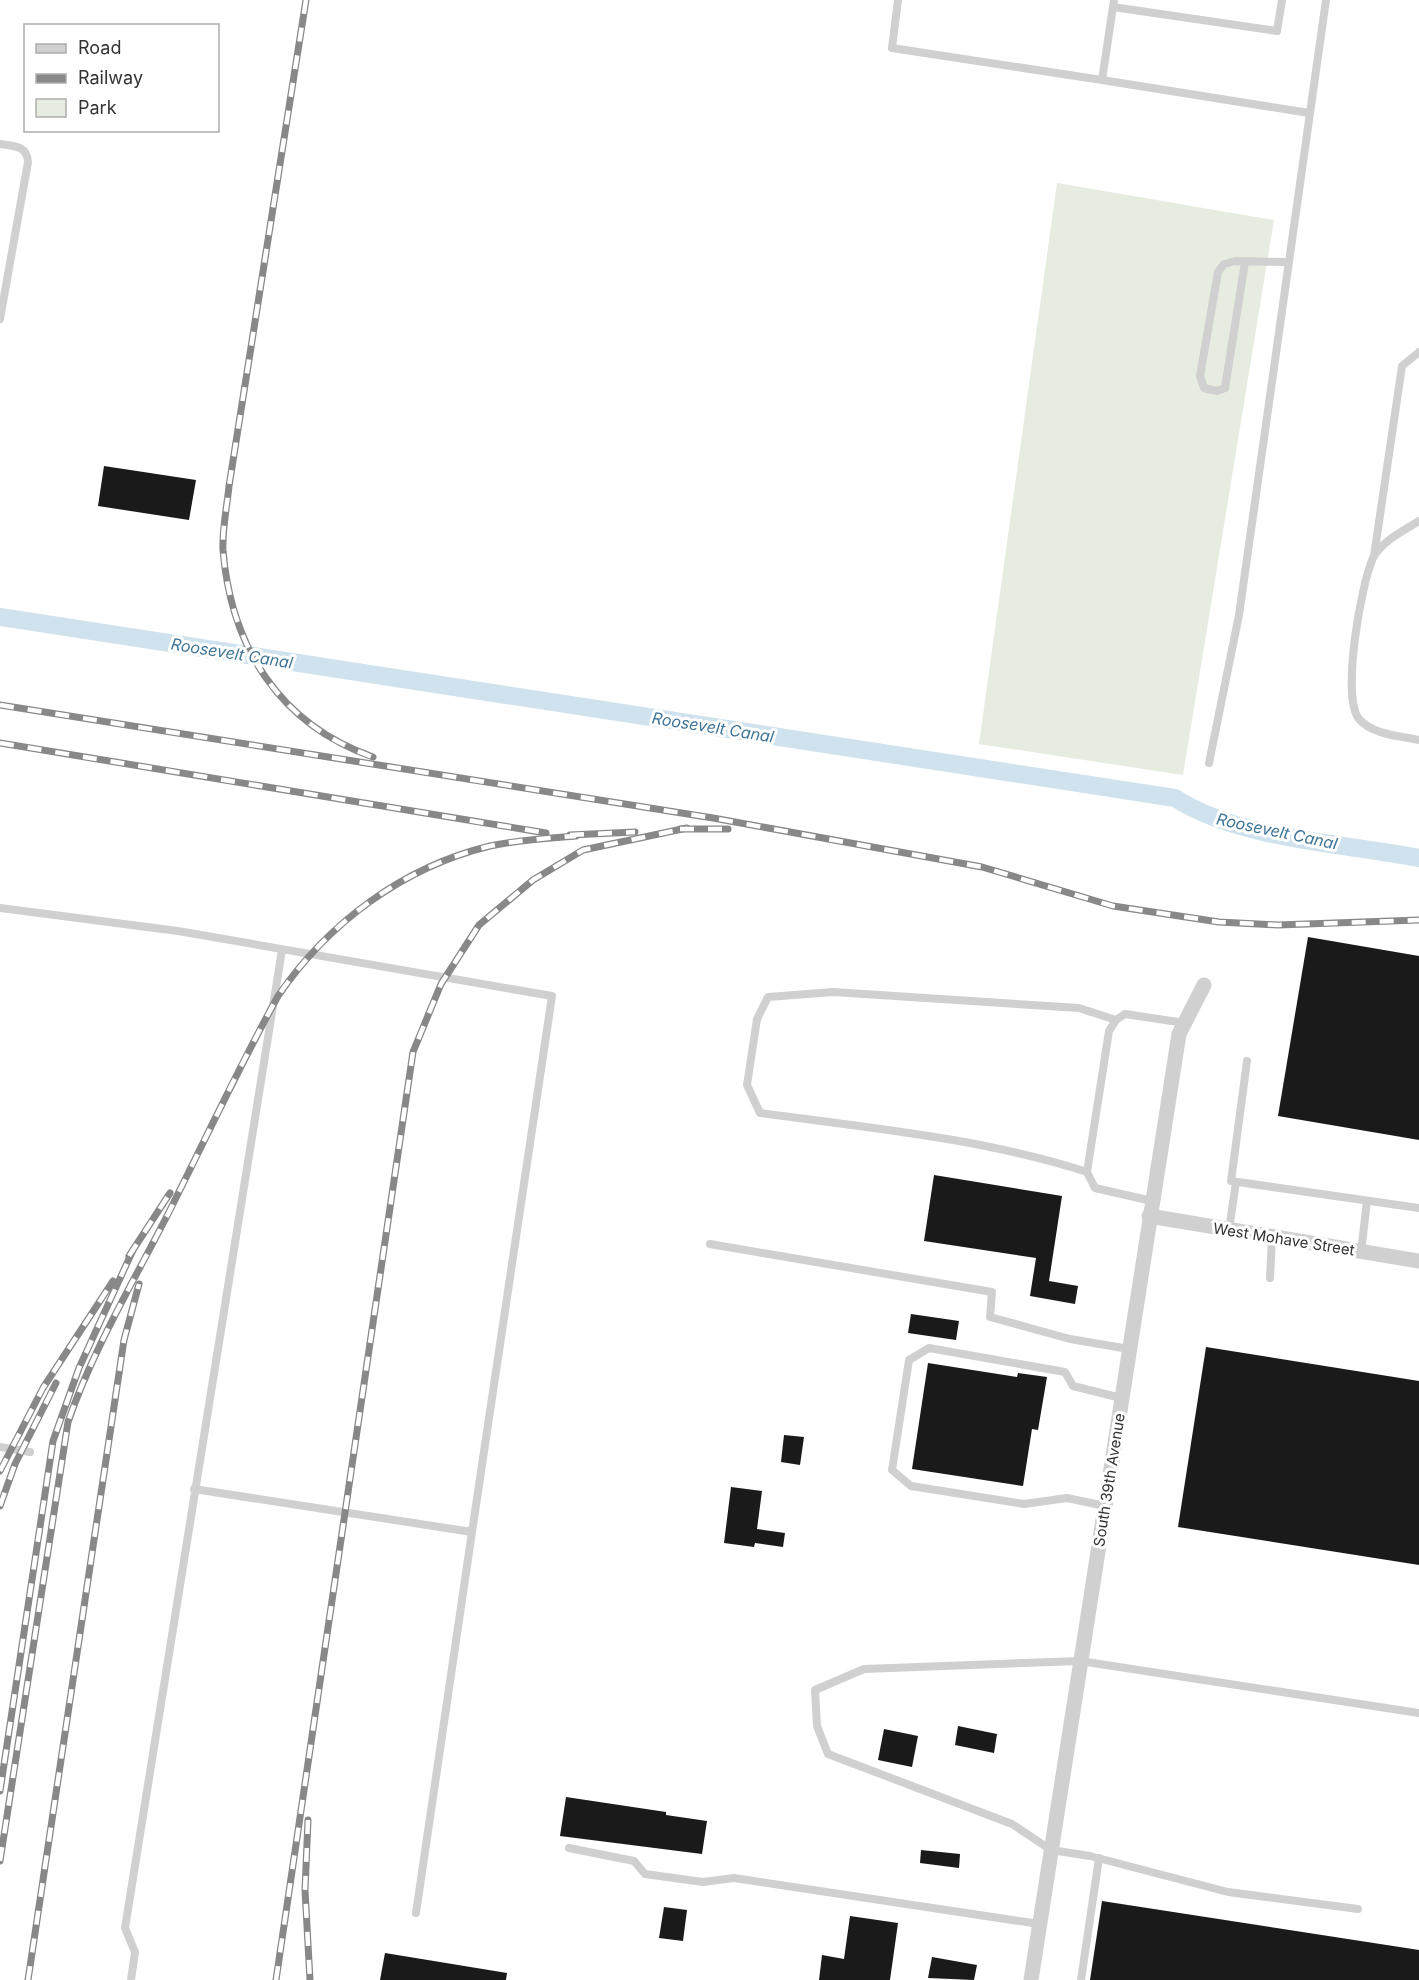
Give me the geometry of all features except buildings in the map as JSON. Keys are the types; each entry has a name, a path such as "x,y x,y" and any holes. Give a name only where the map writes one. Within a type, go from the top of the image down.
{"street":[{"name":"South 39th Avenue","path":"1031,1980 1179,1034 1204,984"},
{"name":"West Mohave Street","path":"1149,1216 1419,1261"}],"lane":[{"path":"898,0 892,48 1309,113"},
{"path":"1102,80 1114,4 1277,31 1282,0"},
{"path":"1209,764 1239,615 1326,0"},
{"path":"0,144 21,147 27,154 28,162 0,319"},
{"path":"1245,262 1225,388 1217,391 1204,388 1200,376 1218,272 1224,264 1245,262 1288,262"},
{"path":"1419,352 1402,366 1374,556 1364,585 1355,641 1351,695 1359,719 1382,733 1419,740"},
{"path":"1374,556 1392,537 1419,521"},
{"path":"0,908 178,931 552,996 416,1913"},
{"path":"131,1980 135,1952 125,1928 282,950"},
{"path":"1088,1172 1045,1159 972,1142 760,1113 747,1085 757,1019 768,997 833,992 1080,1008 1116,1020"},
{"path":"1152,1201 1095,1188 1088,1172 1109,1031 1116,1020 1125,1014 1185,1023"},
{"path":"1247,1060 1231,1181 1419,1208"},
{"path":"1229,1230 1236,1182"},
{"path":"1361,1252 1368,1201"},
{"path":"1269,1278 1272,1237"},
{"path":"710,1244 992,1292 990,1317 1070,1340 1129,1349"},
{"path":"1104,1506 1067,1498 1024,1504 911,1486 903,1481 892,1470 909,1360 929,1348 1065,1372 1073,1386 1121,1398"},
{"path":"0,1447 30,1452"},
{"path":"194,1489 472,1532"},
{"path":"1358,1909 1228,1892 1099,1858 1051,1850 1012,1824 828,1754 817,1726 815,1690 864,1669 1080,1661 1419,1713"},
{"path":"569,1848 634,1861 645,1874 703,1882 734,1878 1040,1924"},
{"path":"1081,1980 1099,1858"}],"green space":[{"path":"1057,183 1274,220 1183,775 979,744"}],"waterway":[{"name":"Roosevelt Canal","path":"0,617 1175,798 1201,812 1261,831 1419,858"}],"railway":[{"path":"306,0 229,486 223,550 228,585 237,619 249,649 266,678 286,703 311,724 340,743 373,757"},
{"path":"0,705 713,818 982,867 1113,906 1219,922 1278,925 1419,920"},
{"path":"0,743 546,833"},
{"path":"276,1980 413,1052 441,984 479,925 533,880 583,850 687,828"},
{"path":"680,829 728,829"},
{"path":"570,835 635,832"},
{"path":"0,1861 68,1422 89,1368 278,996 298,969 344,922 398,883 458,855 490,846 576,836"},
{"path":"129,1256 170,1193"},
{"path":"0,1791 53,1441 79,1368 133,1250"},
{"path":"0,1471 43,1388 113,1281"},
{"path":"28,1980 124,1340 139,1284"},
{"path":"0,1506 15,1464 56,1383"},
{"path":"308,1820 305,1890 310,1980"}]}
